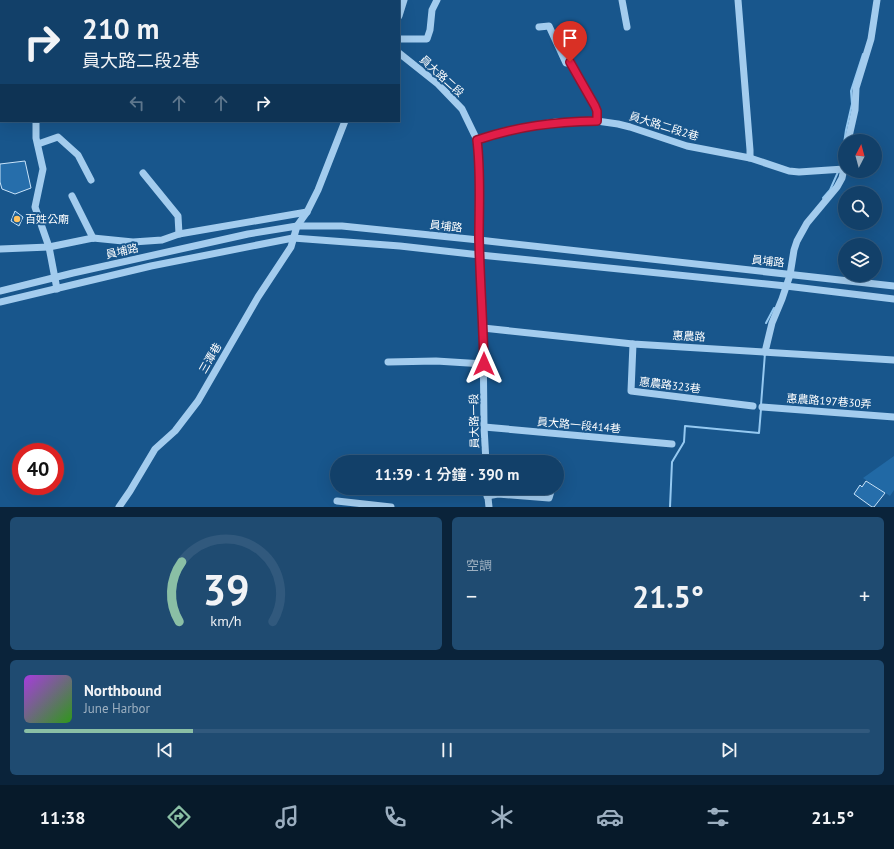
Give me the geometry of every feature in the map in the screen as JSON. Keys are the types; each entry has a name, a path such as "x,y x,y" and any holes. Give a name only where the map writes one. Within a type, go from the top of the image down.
{"street":[{"path":"400,13 404,0"},
{"path":"400,40 427,38 430,30 432,10 437,0"},
{"path":"622,0 627,27"},
{"path":"738,0 750,158"},
{"path":"850,134 855,110 856,88 871,38 878,0"},
{"path":"539,27 549,26 566,63 570,62 593,102 597,111 597,121"},
{"name":"員大路二段","path":"400,54 438,84 462,109 477,140"},
{"name":"員大路二段2巷","path":"477,140 504,131 556,122 597,121 630,127 687,146 750,158 782,170 794,172 838,168"},
{"path":"36,122 36,138 43,169 35,207 48,247 57,289"},
{"name":"三潭巷","path":"119,507 156,449 175,432 198,401 258,297 291,246 297,226 307,212 318,190 345,122"},
{"path":"38,144 58,137 78,155 91,180"},
{"name":"員大路一段","path":"477,140 479,156 479,240 483,328 486,455"},
{"path":"143,173 178,216 179,234"},
{"path":"765,352 772,323 790,275 794,250 800,235 807,223 838,186 842,178"},
{"path":"72,196 93,238"},
{"path":"0,249 48,247 93,238 133,242 162,240 179,234 307,212"},
{"name":"員埔路","path":"0,291 248,234 297,226 342,226 894,286"},
{"name":"員埔路","path":"0,302 151,266 271,244 293,238 400,246 786,286 894,299"},
{"name":"惠農路","path":"483,328 633,344 894,360"},
{"name":"惠農路323巷","path":"633,344 631,391 753,406"},
{"path":"388,362 436,361 484,364"},
{"name":"惠農路197巷30弄","path":"762,407 894,417"},
{"name":"員大路一段414巷","path":"484,427 672,444"},
{"path":"489,507 487,496 492,495"},
{"path":"511,495 549,498 550,495"},
{"path":"336,501 391,507"}],"shaded area":[{"path":"894,456 894,490 890,496 863,478"}],"building":[{"path":"25,161 31,188 15,194 2,189 0,182 0,164"},
{"name":"百姓公廟","path":"15,211 23,217 19,226 11,221"},
{"path":"866,481 885,493 874,507 854,494 860,485 862,487"}],"waterway":[{"path":"845,134 852,104 851,91 863,54"},
{"path":"823,198 830,190 838,172"},
{"path":"766,323 774,308"},
{"path":"761,405 765,353"},
{"path":"670,507 672,462 684,442 685,426 759,433 761,409"}],"place":[{"name":"百姓公廟","path":"17,219"}],"route":[{"path":"484,364 479,240 479,156 477,140 504,131 556,122 597,121 597,111 595,106 570,62"}]}
